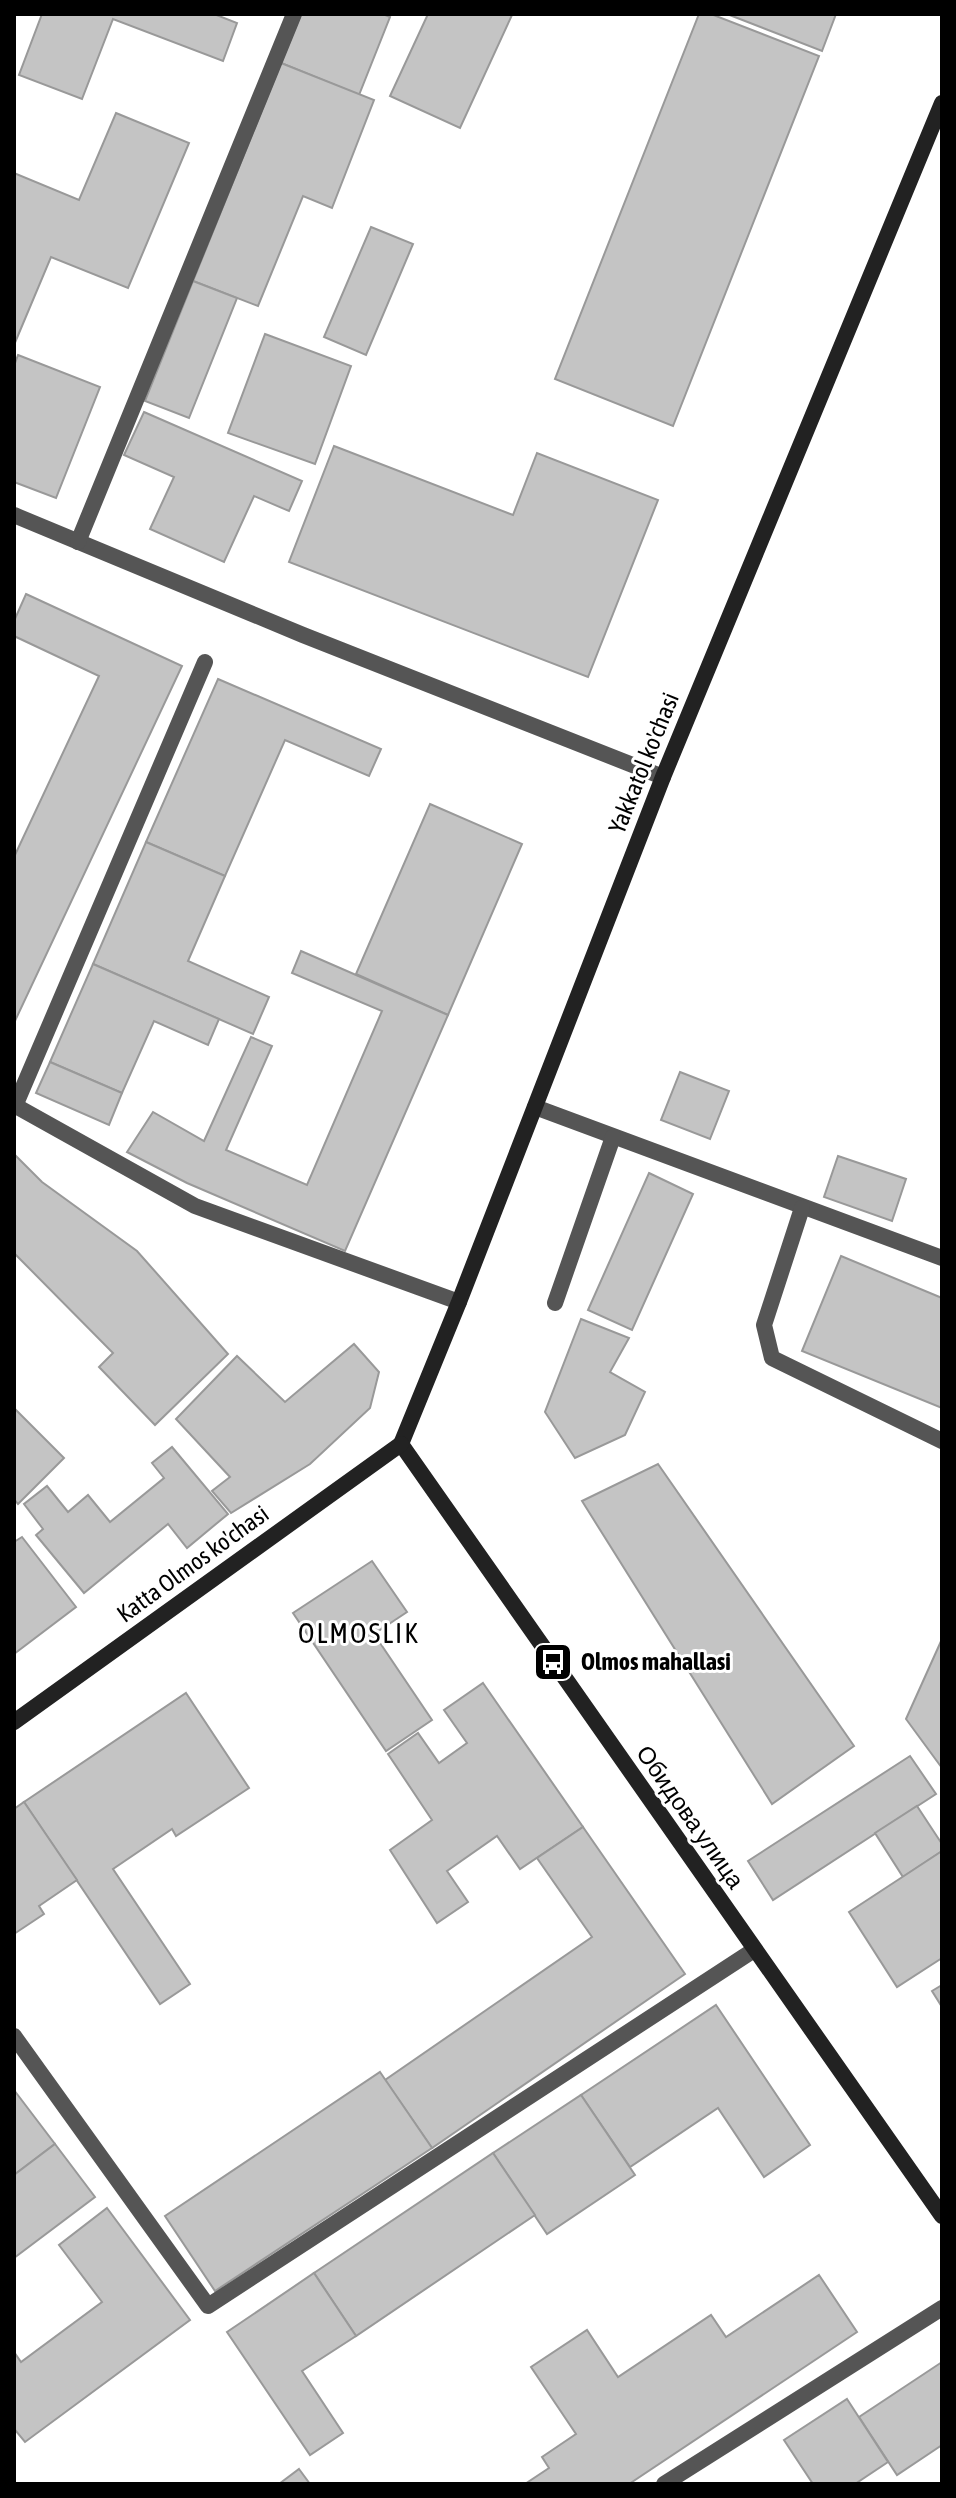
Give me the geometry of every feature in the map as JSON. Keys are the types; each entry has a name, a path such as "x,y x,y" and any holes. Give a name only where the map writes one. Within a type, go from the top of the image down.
{"street":[{"path":"78,542 294,14"},
{"name":"Yakkatol ko'chasi","path":"401,1444 663,777 942,103"},
{"path":"14,515 317,641 663,777"},
{"path":"205,662 15,1106 195,1206 459,1302"},
{"path":"535,1107 942,1258"},
{"path":"555,1303 613,1137"},
{"path":"802,1208 764,1325 772,1358 942,1441"},
{"name":"Katta Olmos ko'chasi","path":"14,1722 401,1444"},
{"name":"Обидова улица","path":"401,1444 942,2216"},
{"path":"14,2036 208,2306 754,1950"},
{"path":"664,2484 942,2308"}],"building":[{"path":"42,14 214,14 237,23 223,61 113,19 82,99 19,75"},
{"path":"301,14 383,14 390,17 359,95 281,63"},
{"path":"428,14 512,15 460,128 390,96"},
{"path":"699,14 711,14 819,56 673,426 555,379"},
{"path":"727,14 836,14 822,51"},
{"path":"281,63 374,100 332,208 303,196 258,306 193,281"},
{"path":"116,113 189,143 128,288 51,257 14,345 14,173 79,200"},
{"path":"371,227 413,244 366,355 324,337"},
{"path":"193,281 237,298 189,418 145,401"},
{"path":"265,334 351,366 315,464 228,433"},
{"path":"18,355 100,387 56,498 14,482 14,366"},
{"path":"144,412 302,481 289,511 254,496 224,562 150,529 174,477 124,455"},
{"path":"334,446 513,515 537,453 658,500 588,677 289,562"},
{"path":"26,594 182,666 14,1023 14,857 99,676 14,636 14,621"},
{"path":"218,679 381,749 369,776 285,740 225,876 146,842"},
{"path":"430,804 522,844 448,1015 356,974"},
{"path":"146,842 225,876 188,961 269,997 253,1034 93,964"},
{"path":"301,951 448,1015 345,1251 187,1183 127,1152 153,1112 204,1141 251,1037 272,1046 226,1150 307,1185 382,1011 292,973"},
{"path":"93,964 219,1019 208,1045 154,1021 122,1093 50,1062"},
{"path":"50,1062 122,1093 109,1125 36,1093"},
{"path":"680,1072 729,1091 710,1139 661,1120"},
{"path":"14,1154 42,1182 137,1251 228,1354 155,1425 99,1367 113,1353 14,1253"},
{"path":"838,1156 906,1179 892,1221 824,1197"},
{"path":"649,1173 693,1194 632,1330 588,1310"},
{"path":"841,1256 942,1298 942,1408 802,1351"},
{"path":"581,1319 629,1338 610,1372 645,1392 625,1435 575,1458 545,1412"},
{"path":"354,1344 379,1372 370,1408 310,1464 231,1513 212,1491 230,1477 176,1419 237,1356 285,1402"},
{"path":"14,1408 64,1458 18,1504 14,1499"},
{"path":"172,1447 228,1514 187,1548 168,1524 84,1593 36,1535 43,1529 24,1504 47,1486 68,1512 88,1495 110,1522 164,1478 152,1463"},
{"path":"658,1464 854,1746 772,1804 582,1501"},
{"path":"22,1537 76,1607 14,1654 14,1542"},
{"path":"372,1561 407,1612 374,1634 432,1720 386,1751 293,1613"},
{"path":"942,1639 942,1768 906,1719"},
{"path":"483,1683 583,1827 520,1869 497,1836 447,1871 468,1902 437,1923 390,1850 432,1820 388,1754 418,1733 439,1763 467,1743 444,1710"},
{"path":"186,1693 249,1788 176,1836 172,1829 113,1869 190,1984 160,2004 24,1802"},
{"path":"910,1756 936,1794 773,1900 748,1861"},
{"path":"24,1802 77,1880 39,1906 44,1914 14,1934 14,1809"},
{"path":"917,1806 942,1844 942,1851 903,1877 875,1833"},
{"path":"583,1827 685,1974 432,2148 385,2080 592,1937 537,1858"},
{"path":"942,1851 942,1958 897,1987 849,1912"},
{"path":"942,1985 942,2007 932,1991"},
{"path":"716,2005 810,2145 764,2177 718,2108 630,2167 581,2095"},
{"path":"380,2072 432,2148 215,2291 165,2216"},
{"path":"14,2090 55,2144 14,2175"},
{"path":"581,2095 635,2175 547,2234 493,2153"},
{"path":"55,2144 95,2197 14,2258 14,2175"},
{"path":"493,2153 535,2215 356,2336 314,2273"},
{"path":"107,2208 190,2320 25,2442 16,2431 14,2433 14,2352 21,2362 102,2302 59,2245"},
{"path":"314,2273 356,2336 302,2371 343,2433 310,2455 227,2332"},
{"path":"819,2275 857,2332 629,2484 525,2484 549,2468 542,2457 576,2434 531,2367 587,2330 618,2377 711,2315 726,2337"},
{"path":"942,2362 942,2445 897,2475 859,2417"},
{"path":"847,2399 888,2462 855,2484 813,2484 784,2440"},
{"path":"299,2469 310,2484 279,2484"}],"place":[{"name":"Olmos mahallasi","path":"553,1662"}],"district":[{"name":"OLMOSLIK","path":"359,1633"}]}
